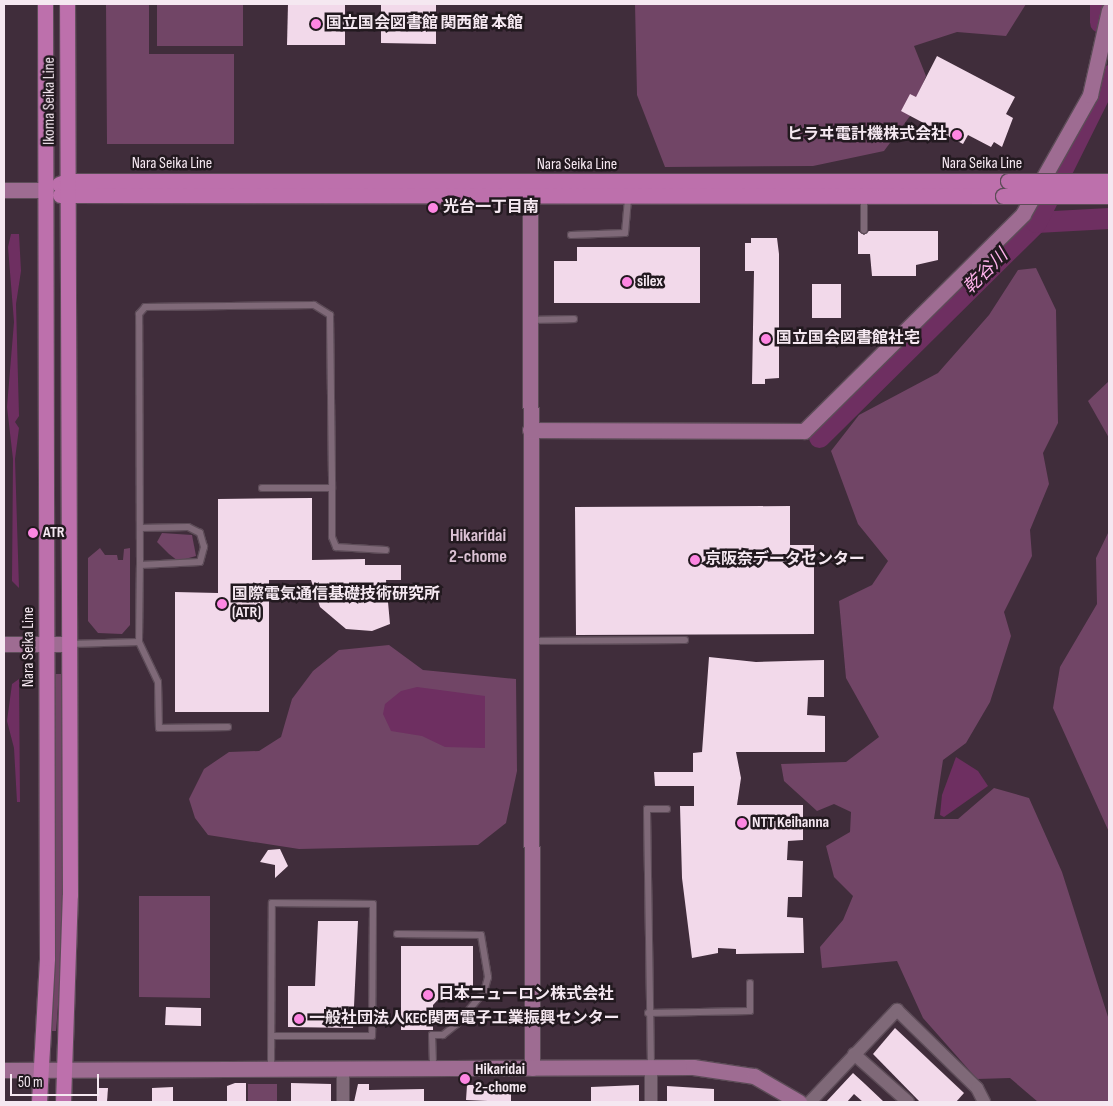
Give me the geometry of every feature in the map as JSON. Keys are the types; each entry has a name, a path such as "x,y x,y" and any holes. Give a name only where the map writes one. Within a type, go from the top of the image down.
{"main road":[{"name":"Ikoma Seika Line","path":"45,4 46,190"},
{"name":"Ikoma Seika Line","path":"67,4 67,197"},
{"name":"Nara Seika Line","path":"46,190 67,181 1109,181"},
{"name":"Nara Seika Line","path":"46,190 67,197 1109,196"},
{"name":"Nara Seika Line","path":"39,1102 48,958 46,190"},
{"path":"63,1102 65,1070 68,644 67,197"}],"street":[{"path":"530,430 804,431 1024,214 1090,95 1109,10"},
{"path":"530,182 532,1068"},
{"path":"4,190 46,190"},
{"path":"4,644 68,644"},
{"path":"810,1102 897,1010 977,1088 984,1102"},
{"path":"854,1054 908,1102"},
{"path":"651,1067 651,1102"},
{"path":"4,1070 651,1067 728,1069 754,1076 798,1102"},
{"path":"343,1068 343,1102"}],"lane":[{"path":"864,196 864,230"},
{"path":"571,235 625,233 628,197"},
{"path":"228,727 159,728 158,682 139,642 139,314 155,304 314,305 327,310 332,321 332,537 336,547 386,550"},
{"path":"530,320 574,319"},
{"path":"262,488 332,488"},
{"path":"140,528 188,527 200,533 204,547 200,562 192,566 140,565"},
{"path":"530,641 685,640"},
{"path":"68,644 139,642"},
{"path":"651,1067 648,1012 647,809 667,809"},
{"path":"271,1068 272,903 373,904 372,1036 272,1036"},
{"path":"397,934 481,935 488,977 484,992 457,1024 443,1035 432,1035 433,1068"},
{"path":"648,1012 750,1011 750,983"}],"shaded area":[{"path":"106,4 149,4 149,54 234,54 234,144 107,144"},
{"path":"157,4 243,4 243,46 157,46"},
{"path":"635,4 1026,4 1006,36 957,32 914,46 926,76 910,116 884,151 813,166 665,167 637,95"},
{"path":"11,234 19,234 21,271 16,304 19,416 15,422 19,428 15,459 19,588 12,581 13,459 7,407 14,322 8,247"},
{"path":"1036,268 1056,310 1058,423 1043,453 1049,484 1030,530 1032,556 1004,612 1011,636 990,702 966,743 943,760 934,819 958,819 994,788 1029,798 1062,872 1109,1020 1109,1102 1038,1102 1010,1078 977,1079 923,1018 897,961 822,968 820,947 843,920 853,896 834,877 826,846 850,832 851,812 834,804 817,811 784,781 781,764 846,762 879,737 846,678 839,601 872,585 888,561 858,524 831,451 859,415 938,373 989,315 1018,270"},
{"path":"1109,381 1109,438 1088,401"},
{"path":"1109,531 1109,832 1053,708 1060,667 1097,604 1096,558"},
{"path":"162,533 192,535 196,556 178,561 157,542"},
{"path":"100,548 105,555 117,555 118,560 123,560 124,549 130,548 130,625 122,634 98,633 88,621 88,558"},
{"path":"389,645 423,670 516,679 517,771 506,823 478,845 299,849 208,835 195,818 189,799 204,769 229,752 259,751 281,737 292,699 313,671 339,650"},
{"path":"53,674 62,674 63,942 56,1031 50,1031"},
{"path":"19,679 20,802 17,802 14,748 7,721 12,684"},
{"path":"417,687 485,696 485,748 445,747 422,736 391,731 383,714 385,704 401,691"},
{"path":"956,757 978,771 988,786 944,817 940,815 942,795"},
{"path":"139,896 210,896 210,998 139,997"},
{"path":"248,1084 277,1084 277,1102 248,1102"}],"building":[{"name":"国立国会図書館 関西館 本館","path":"288,4 345,4 345,45 287,45"},
{"path":"381,4 436,4 436,44 381,43"},
{"path":"937,56 1015,97 1006,114 1013,118 1002,147 994,142 991,147 968,135 963,144 901,111 910,94 916,97"},
{"path":"858,231 864,235 869,231 938,231 938,260 916,265 916,276 872,276 870,254 858,254"},
{"name":"国立国会図書館社宅","path":"751,238 777,238 779,254 779,378 765,379 765,384 752,384 754,271 745,271 745,243 751,243"},
{"name":"silex","path":"577,247 700,247 700,303 554,303 554,261 577,261"},
{"path":"812,284 841,284 841,318 812,318"},
{"name":"国際電気通信基礎技術研究所 (ATR)","path":"312,498 312,560 365,559 365,565 401,565 401,580 386,580 390,624 372,631 346,629 320,607 311,580 269,580 269,712 175,712 175,592 218,593 218,499"},
{"name":"京阪奈データセンター","path":"790,506 790,545 814,545 814,634 576,635 575,507"},
{"name":"NTT Keihanna","path":"709,657 756,662 824,660 824,697 808,697 807,715 825,716 825,752 736,752 741,778 737,805 803,805 803,840 788,841 787,860 803,861 802,897 788,897 787,917 803,918 804,953 736,954 736,949 718,948 718,953 692,958 682,878 680,806 694,806 694,786 655,786 654,772 693,772 693,753 702,752"},
{"path":"280,849 288,866 275,878 275,865 260,862 268,850"},
{"path":"318,921 358,921 353,1028 288,1027 288,986 315,986"},
{"path":"401,946 473,946 473,989 448,989 433,1005 433,1030 401,1030"},
{"path":"166,1007 201,1008 201,1026 165,1025"},
{"path":"895,1028 964,1093 956,1102 920,1102 873,1054"},
{"path":"853,1073 884,1102 863,1102 854,1094 847,1102 826,1102"},
{"path":"235,1083 246,1083 246,1102 227,1102 227,1086"},
{"path":"291,1083 331,1084 331,1102 291,1102"},
{"path":"358,1084 369,1084 369,1090 424,1089 424,1102 354,1102"},
{"path":"467,1085 515,1085 515,1094 511,1094 511,1102 466,1100"},
{"path":"639,1085 639,1102 591,1102 591,1087"},
{"path":"667,1086 714,1089 714,1102 667,1102"},
{"path":"173,1087 173,1102 152,1102 152,1088"},
{"path":"97,1088 108,1088 107,1102 97,1102"}],"waterway":[{"name":"乾谷川","path":"1100,4 1100,22"},
{"name":"乾谷川","path":"819,437 1036,222 1109,75"},
{"path":"1036,222 1109,218"}],"place":[{"name":"国立国会図書館 関西館 本館","path":"316,24"},
{"name":"ヒラヰ電計機株式会社","path":"957,135"},
{"name":"光台一丁目南","path":"433,208"},
{"name":"silex","path":"627,282"},
{"name":"国立国会図書館社宅","path":"766,339"},
{"name":"ATR","path":"33,533"},
{"name":"京阪奈データセンター","path":"695,560"},
{"name":"国際電気通信基礎技術研究所 (ATR)","path":"222,604"},
{"name":"NTT Keihanna","path":"742,823"},
{"name":"日本ニューロン株式会社","path":"428,995"},
{"name":"一般社団法人KEC関西電子工業振興センター","path":"299,1019"},
{"name":"Hikaridai 2-chome","path":"465,1079"}],"district":[{"name":"Hikaridai 2-chome","path":"478,547"}]}
